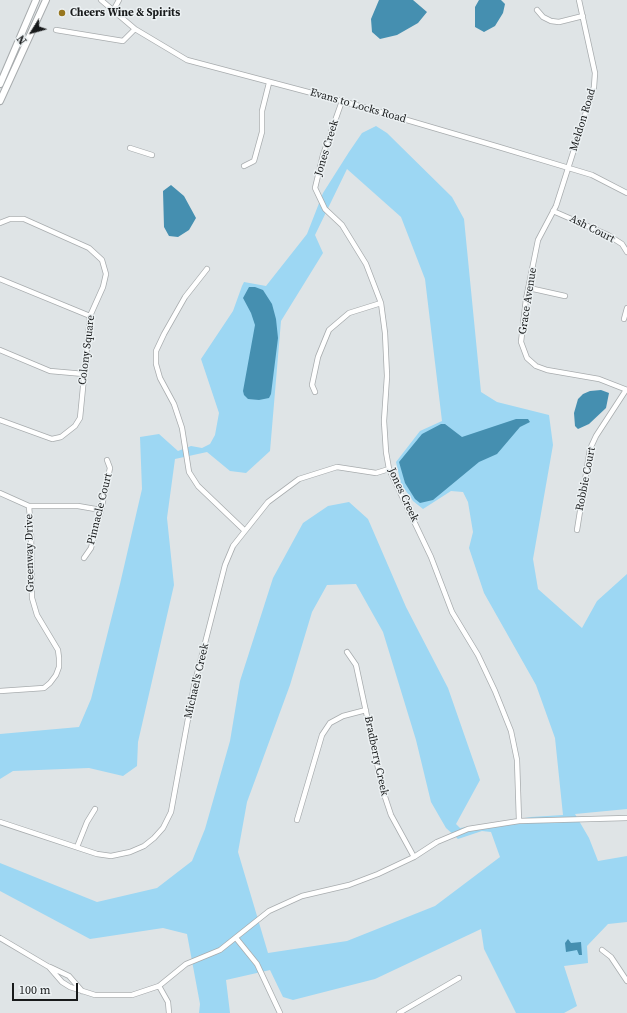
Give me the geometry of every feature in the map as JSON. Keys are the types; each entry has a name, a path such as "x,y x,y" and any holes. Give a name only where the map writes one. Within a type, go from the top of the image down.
{"main road":[{"path":"0,84 36,0"},
{"path":"0,101 46,0"}],"street":[{"name":"Evans to Locks Road","path":"101,0 135,29 187,60 269,83 342,100 592,175 627,193"},
{"path":"113,11 119,0"},
{"name":"Meldon Road","path":"568,168 594,87 595,73 580,0"},
{"path":"537,10 543,17 550,21 559,22 583,16"},
{"path":"56,30 123,41 135,29"},
{"path":"244,166 254,161 262,132 262,111 269,83"},
{"name":"Jones Creek","path":"342,100 323,155 315,188 325,209 342,225 366,264 382,304 387,376 384,421 386,452 389,469 431,557 452,612 478,655 495,691 510,730 517,760 519,821"},
{"path":"130,148 152,155"},
{"name":"Grace Avenue","path":"568,168 553,211 538,240 521,342 527,358 536,366 547,370 599,379 627,390"},
{"name":"Ash Court","path":"553,211 608,235 622,244 627,252"},
{"name":"Colony Square","path":"0,223 10,219 24,219 60,233 89,248 95,253 105,266 106,274 103,287 90,316 80,418 72,429 61,437 52,439 42,437 0,420"},
{"path":"207,269 185,297 164,334 156,351 156,364 160,378 174,404 182,428 189,472 198,486 244,530"},
{"path":"0,279 90,316"},
{"path":"529,288 565,296"},
{"path":"316,392 312,384 318,357 329,330 349,313 382,304"},
{"path":"624,320 627,308"},
{"path":"0,350 50,371 84,374"},
{"name":"Robbie Court","path":"577,530 590,449 596,436 627,390"},
{"name":"Pinnacle Court","path":"84,558 91,548 101,510 110,468 107,460"},
{"name":"Michael's Creek","path":"0,822 77,846 97,854 111,856 130,852 144,846 154,838 163,828 171,812 194,686 225,565 233,546 244,530 268,502 299,479 337,467 376,473 389,469"},
{"name":"Greenway Drive","path":"0,493 29,506 78,506 101,510"},
{"name":"Greenway Drive","path":"0,692 44,688 50,683 59,667 58,650 37,615 32,598 29,506"},
{"name":"Bradberry Creek","path":"347,652 356,665 383,791 391,815 414,857"},
{"path":"297,820 322,735 330,723 343,716 366,710"},
{"path":"77,846 87,822 95,809"},
{"path":"49,967 62,982 83,992 94,995 132,995 159,986 186,964 220,950 270,911 302,896 364,880 414,857 437,842 468,829 519,821 627,818"},
{"path":"0,938 49,967 69,976 83,992"},
{"path":"236,938 257,964 280,1013"},
{"path":"602,950 611,957 627,981"},
{"path":"399,1013 459,978"},
{"path":"159,986 168,1002 169,1013"}],"shaded area":[{"path":"379,0 413,0 427,12 418,23 397,35 380,39 372,32 371,19"},
{"path":"479,0 501,0 505,4 503,13 495,26 484,32 475,27 475,7"},
{"path":"376,126 387,133 452,197 464,219 481,392 497,402 549,415 553,445 533,559 538,589 582,628 597,601 627,574 627,809 575,814 589,838 598,861 627,856 627,922 608,924 587,946 588,963 564,966 577,1006 564,1013 516,1013 484,949 481,929 375,979 293,1000 283,997 270,970 226,980 230,1013 199,1013 200,1004 187,934 163,928 90,939 0,891 0,863 97,902 157,888 192,861 205,829 230,741 240,681 273,578 303,523 328,506 349,502 368,519 406,607 448,688 480,780 456,824 460,828 531,817 563,815 555,738 536,685 484,593 469,548 473,532 468,502 463,492 451,491 423,509 413,501 401,484 396,462 420,431 442,421 425,279 401,217 347,169 315,235 323,253 281,321 270,451 246,473 230,471 207,452 175,459 167,518 174,585 138,742 137,766 123,776 89,768 13,771 0,779 0,734 79,727 91,699 142,489 140,437 159,434 178,451 191,446 202,448 210,444 215,435 219,413 201,359 233,311 244,282 266,286 307,234 323,193 362,133","holes":["356,584 383,632 416,740 431,802 446,828 458,839 482,831 491,832 500,857 435,906 347,941 268,953 238,852 247,802 290,685 312,612 327,585"]},
{"path":"171,185 184,196 196,218 189,230 178,237 169,236 164,227 163,191"},
{"path":"249,287 255,287 263,290 272,304 276,319 278,338 271,394 269,398 259,400 248,399 244,395 243,391 255,325 251,313 243,298"},
{"path":"601,390 609,393 606,408 589,424 578,429 575,426 574,413 578,399 583,394 590,391"},
{"path":"516,419 528,419 530,422 520,427 497,454 479,462 433,500 420,503 415,499 405,483 399,462 422,434 441,424 445,424 462,437"},
{"path":"568,939 571,943 581,942 582,955 579,955 577,950 566,952 565,943"}],"place":[{"name":"Cheers Wine & Spirits","path":"62,13"}]}
